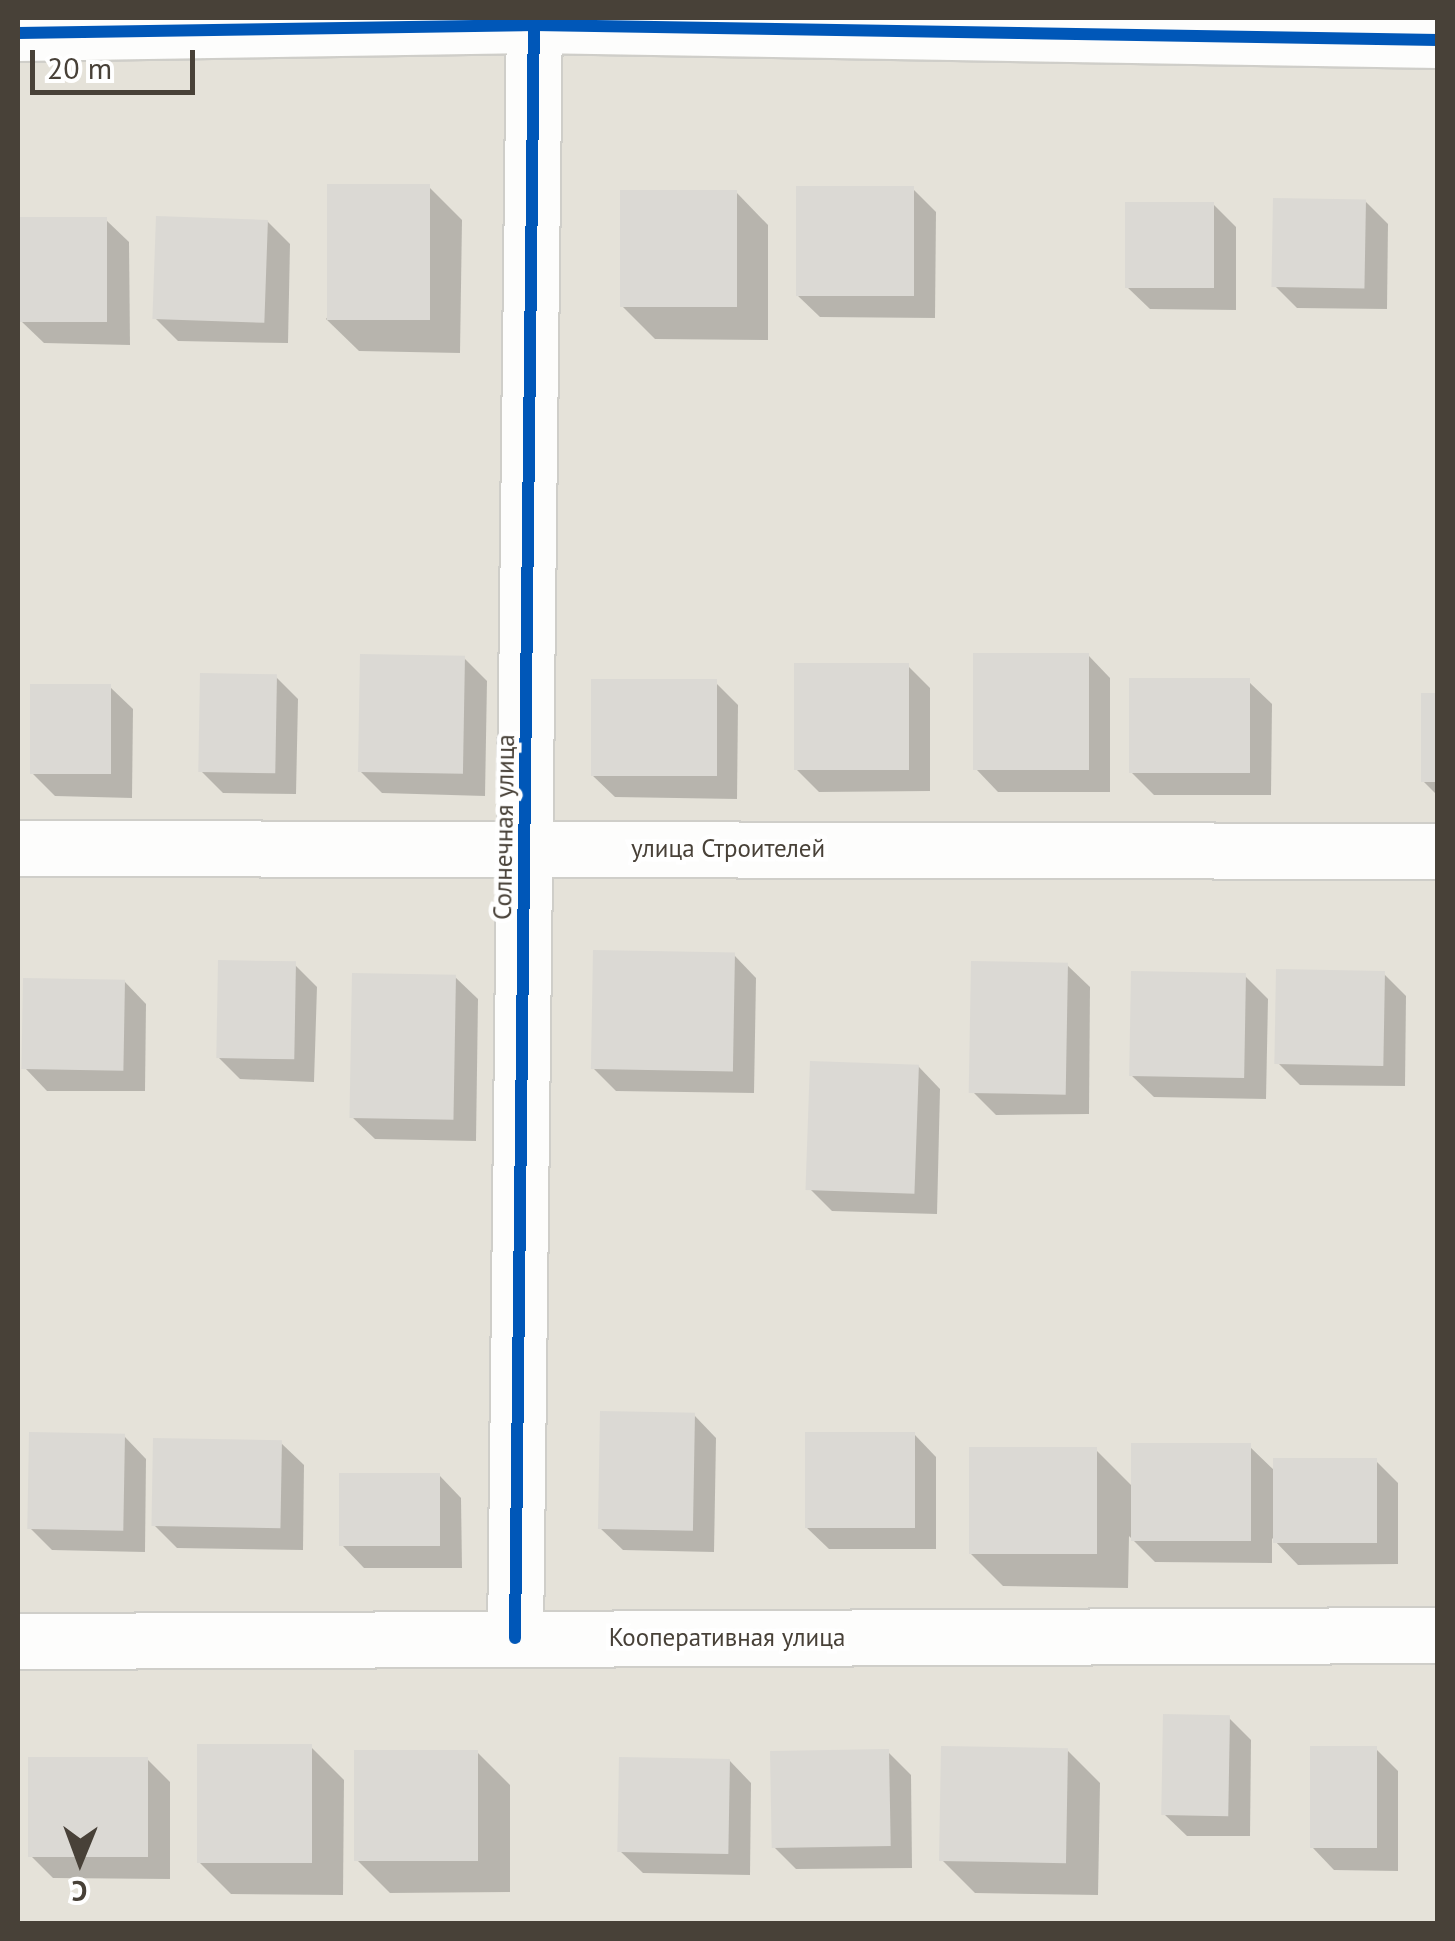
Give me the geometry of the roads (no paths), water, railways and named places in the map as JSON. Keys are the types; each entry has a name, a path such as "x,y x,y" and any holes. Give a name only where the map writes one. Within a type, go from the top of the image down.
{"street":[{"path":"18,33 534,21 1438,40"},
{"name":"Солнечная улица","path":"515,1638 534,21"},
{"name":"улица Строителей","path":"18,848 1438,851"},
{"name":"Кооперативная улица","path":"18,1641 1438,1635"}]}
